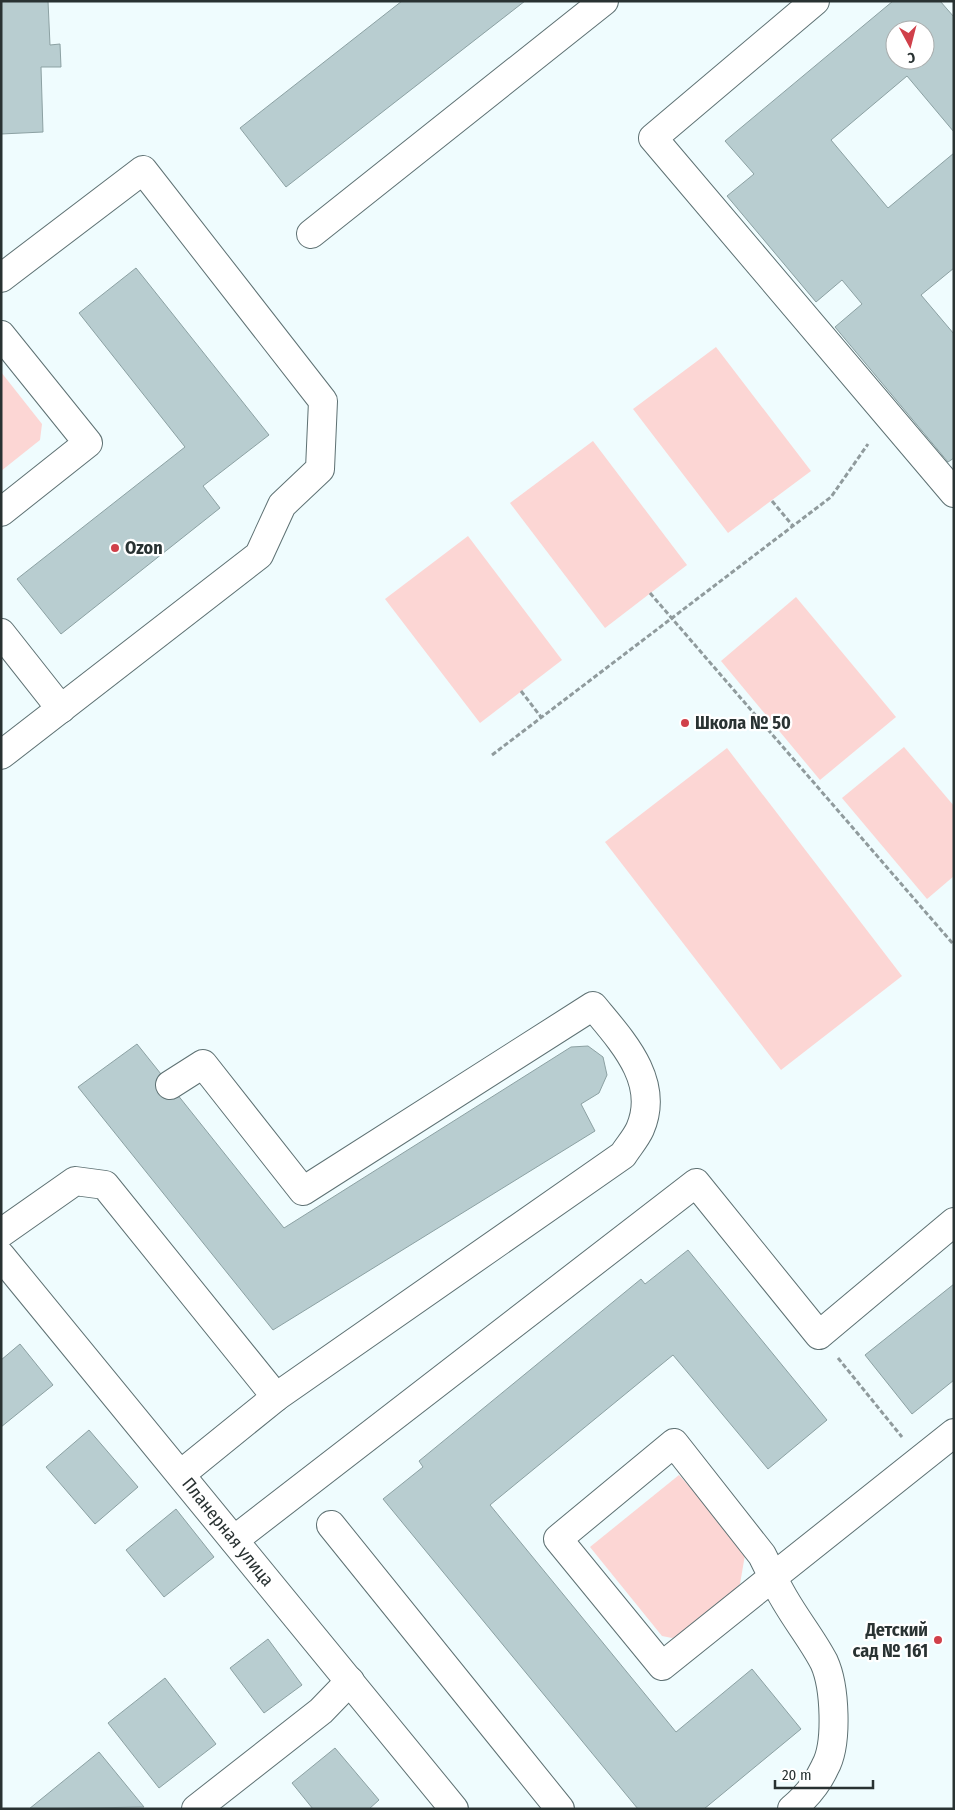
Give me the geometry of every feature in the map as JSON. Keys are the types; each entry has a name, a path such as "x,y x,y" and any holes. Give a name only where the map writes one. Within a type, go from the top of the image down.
{"street":[{"path":"311,234 604,1"},
{"path":"815,1 653,138 954,493"},
{"path":"1,278 143,170 323,401 320,469 282,505 259,555 1,754"},
{"path":"1,335 88,443 1,512"},
{"path":"1,633 61,709"},
{"path":"170,1085 203,1064 303,1191 593,1006 638,1065 647,1100 640,1129 623,1155 276,1397 181,1474"},
{"path":"1,1233 75,1181 105,1185 276,1397"},
{"path":"234,1540 696,1183 819,1335 954,1222"},
{"name":"Планерная улица","path":"1,1256 454,1809"},
{"path":"792,1809 802,1800 826,1766 834,1732 832,1696 824,1663 782,1598 773,1578 762,1555 674,1444 558,1539 662,1666 773,1578 920,1459 954,1433"},
{"path":"331,1525 560,1809"},
{"path":"196,1809 321,1711 350,1682"}],"path":[{"path":"492,755 831,496 868,444"},
{"path":"772,500 793,526"},
{"path":"650,593 954,945"},
{"path":"521,691 541,717"},
{"path":"819,1335 920,1459"}],"shaded area":[{"path":"716,347 811,471 728,533 633,409"},
{"path":"1,372 42,424 40,440 1,471"},
{"path":"593,441 687,565 605,628 510,503"},
{"path":"468,536 562,660 480,723 385,599"},
{"path":"796,597 896,717 820,780 721,661"},
{"path":"904,747 954,806 954,876 927,899 842,798"},
{"path":"727,748 902,976 781,1070 605,842"},
{"path":"679,1475 746,1549 740,1584 692,1633 672,1638 662,1636 590,1547"}],"building":[{"path":"1,1 48,1 50,45 60,44 61,67 41,67 43,132 1,134"},
{"path":"402,1 525,1 286,187 240,128"},
{"path":"893,1 940,1 954,17 954,132 907,76 831,140 888,208 954,153 954,268 921,295 954,334 954,458 948,462 835,327 862,304 842,280 816,302 727,196 754,174 725,141"},
{"path":"136,268 269,435 203,486 220,508 61,634 17,579 185,447 79,313"},
{"path":"137,1044 284,1228 571,1047 588,1046 603,1057 607,1075 599,1093 581,1104 595,1131 273,1330 78,1087"},
{"path":"688,1250 827,1420 768,1469 673,1355 490,1505 676,1732 752,1669 801,1729 704,1809 638,1809 383,1499 423,1467 419,1461 641,1279 645,1284"},
{"path":"954,1284 954,1380 912,1414 865,1355"},
{"path":"20,1344 53,1385 1,1427 1,1360"},
{"path":"89,1430 138,1487 95,1524 46,1467"},
{"path":"176,1509 214,1557 164,1597 126,1550"},
{"path":"268,1639 302,1685 264,1713 230,1668"},
{"path":"165,1678 216,1744 159,1788 108,1723"},
{"path":"335,1748 379,1800 369,1809 313,1809 292,1783"},
{"path":"99,1752 144,1807 29,1809"}],"place":[{"name":"Ozon","path":"115,548"},
{"name":"Школа № 50","path":"685,723"},
{"name":"Детский сад № 161","path":"938,1640"}]}
